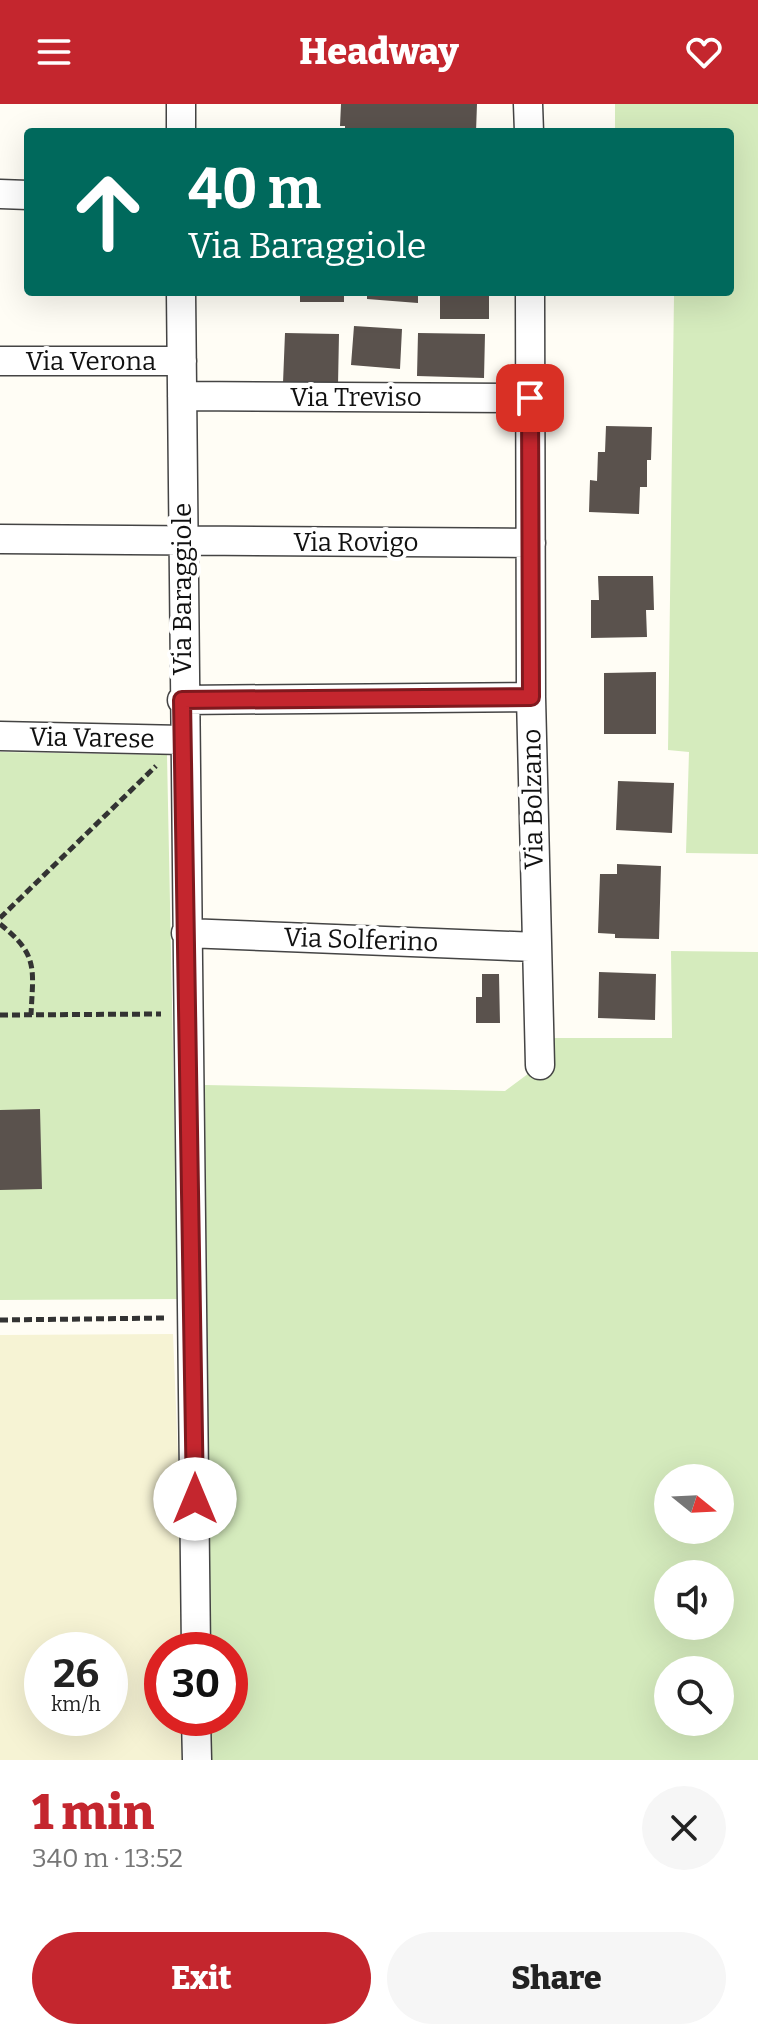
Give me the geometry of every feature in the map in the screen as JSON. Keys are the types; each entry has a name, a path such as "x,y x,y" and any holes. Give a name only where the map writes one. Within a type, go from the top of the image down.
{"street":[{"path":"181,104 181,128"},
{"path":"528,104 529,128"},
{"path":"0,194 24,195"},
{"name":"Via Baraggiole","path":"181,296 182,700 186,1012 195,1317 196,1632"},
{"name":"Via Bolzano","path":"530,296 531,697 540,1065"},
{"name":"Via Verona","path":"0,361 182,361"},
{"name":"Via Treviso","path":"182,396 530,398"},
{"name":"Via Rovigo","path":"0,539 531,543"},
{"path":"182,700 531,697"},
{"name":"Via Varese","path":"0,736 183,740"},
{"name":"Via Solferino","path":"186,933 536,947"},
{"path":"196,1736 197,1760"}],"path":[{"path":"31,1015 33,959 21,940 0,921 183,740"},
{"path":"0,1015 186,1012"},
{"path":"0,1320 195,1317"}],"shaded area":[{"path":"173,1334 185,1632 144,1632 144,1736 189,1736 190,1760 0,1760 0,1335"}],"green space":[{"path":"615,104 758,104 758,854 686,853 689,752 668,750 674,296 734,296 734,128 615,128"},
{"path":"0,752 167,755 178,1299 0,1300"},
{"path":"671,951 758,952 758,1760 209,1760 209,1736 248,1736 248,1632 208,1632 205,1085 505,1091 540,1065 539,1038 672,1038"}],"building":[{"path":"341,104 477,104 476,128 340,126"},
{"path":"300,296 344,296 344,302 300,302"},
{"path":"367,296 418,296 418,303 367,299"},
{"path":"440,296 489,296 489,319 440,319"},
{"path":"354,326 402,329 400,369 351,365"},
{"path":"285,333 339,334 338,385 283,383"},
{"path":"418,333 485,334 484,378 417,376"},
{"path":"606,426 652,427 647,487 640,487 639,514 589,512 590,480 597,481 598,452 605,452"},
{"path":"598,576 653,576 654,610 646,610 647,637 591,638 591,600 599,600"},
{"path":"656,672 656,734 604,734 604,673"},
{"path":"618,781 674,783 672,833 616,830"},
{"path":"617,864 661,866 659,939 615,938 615,934 598,933 600,874 617,874"},
{"path":"599,972 656,974 655,1020 598,1018"},
{"path":"482,974 499,974 500,1023 476,1023 476,997 482,997"},
{"path":"40,1109 42,1189 0,1190 0,1110"}],"route":[{"path":"195,1499 195,1317 186,1012 182,700 531,697 530,398"}]}
